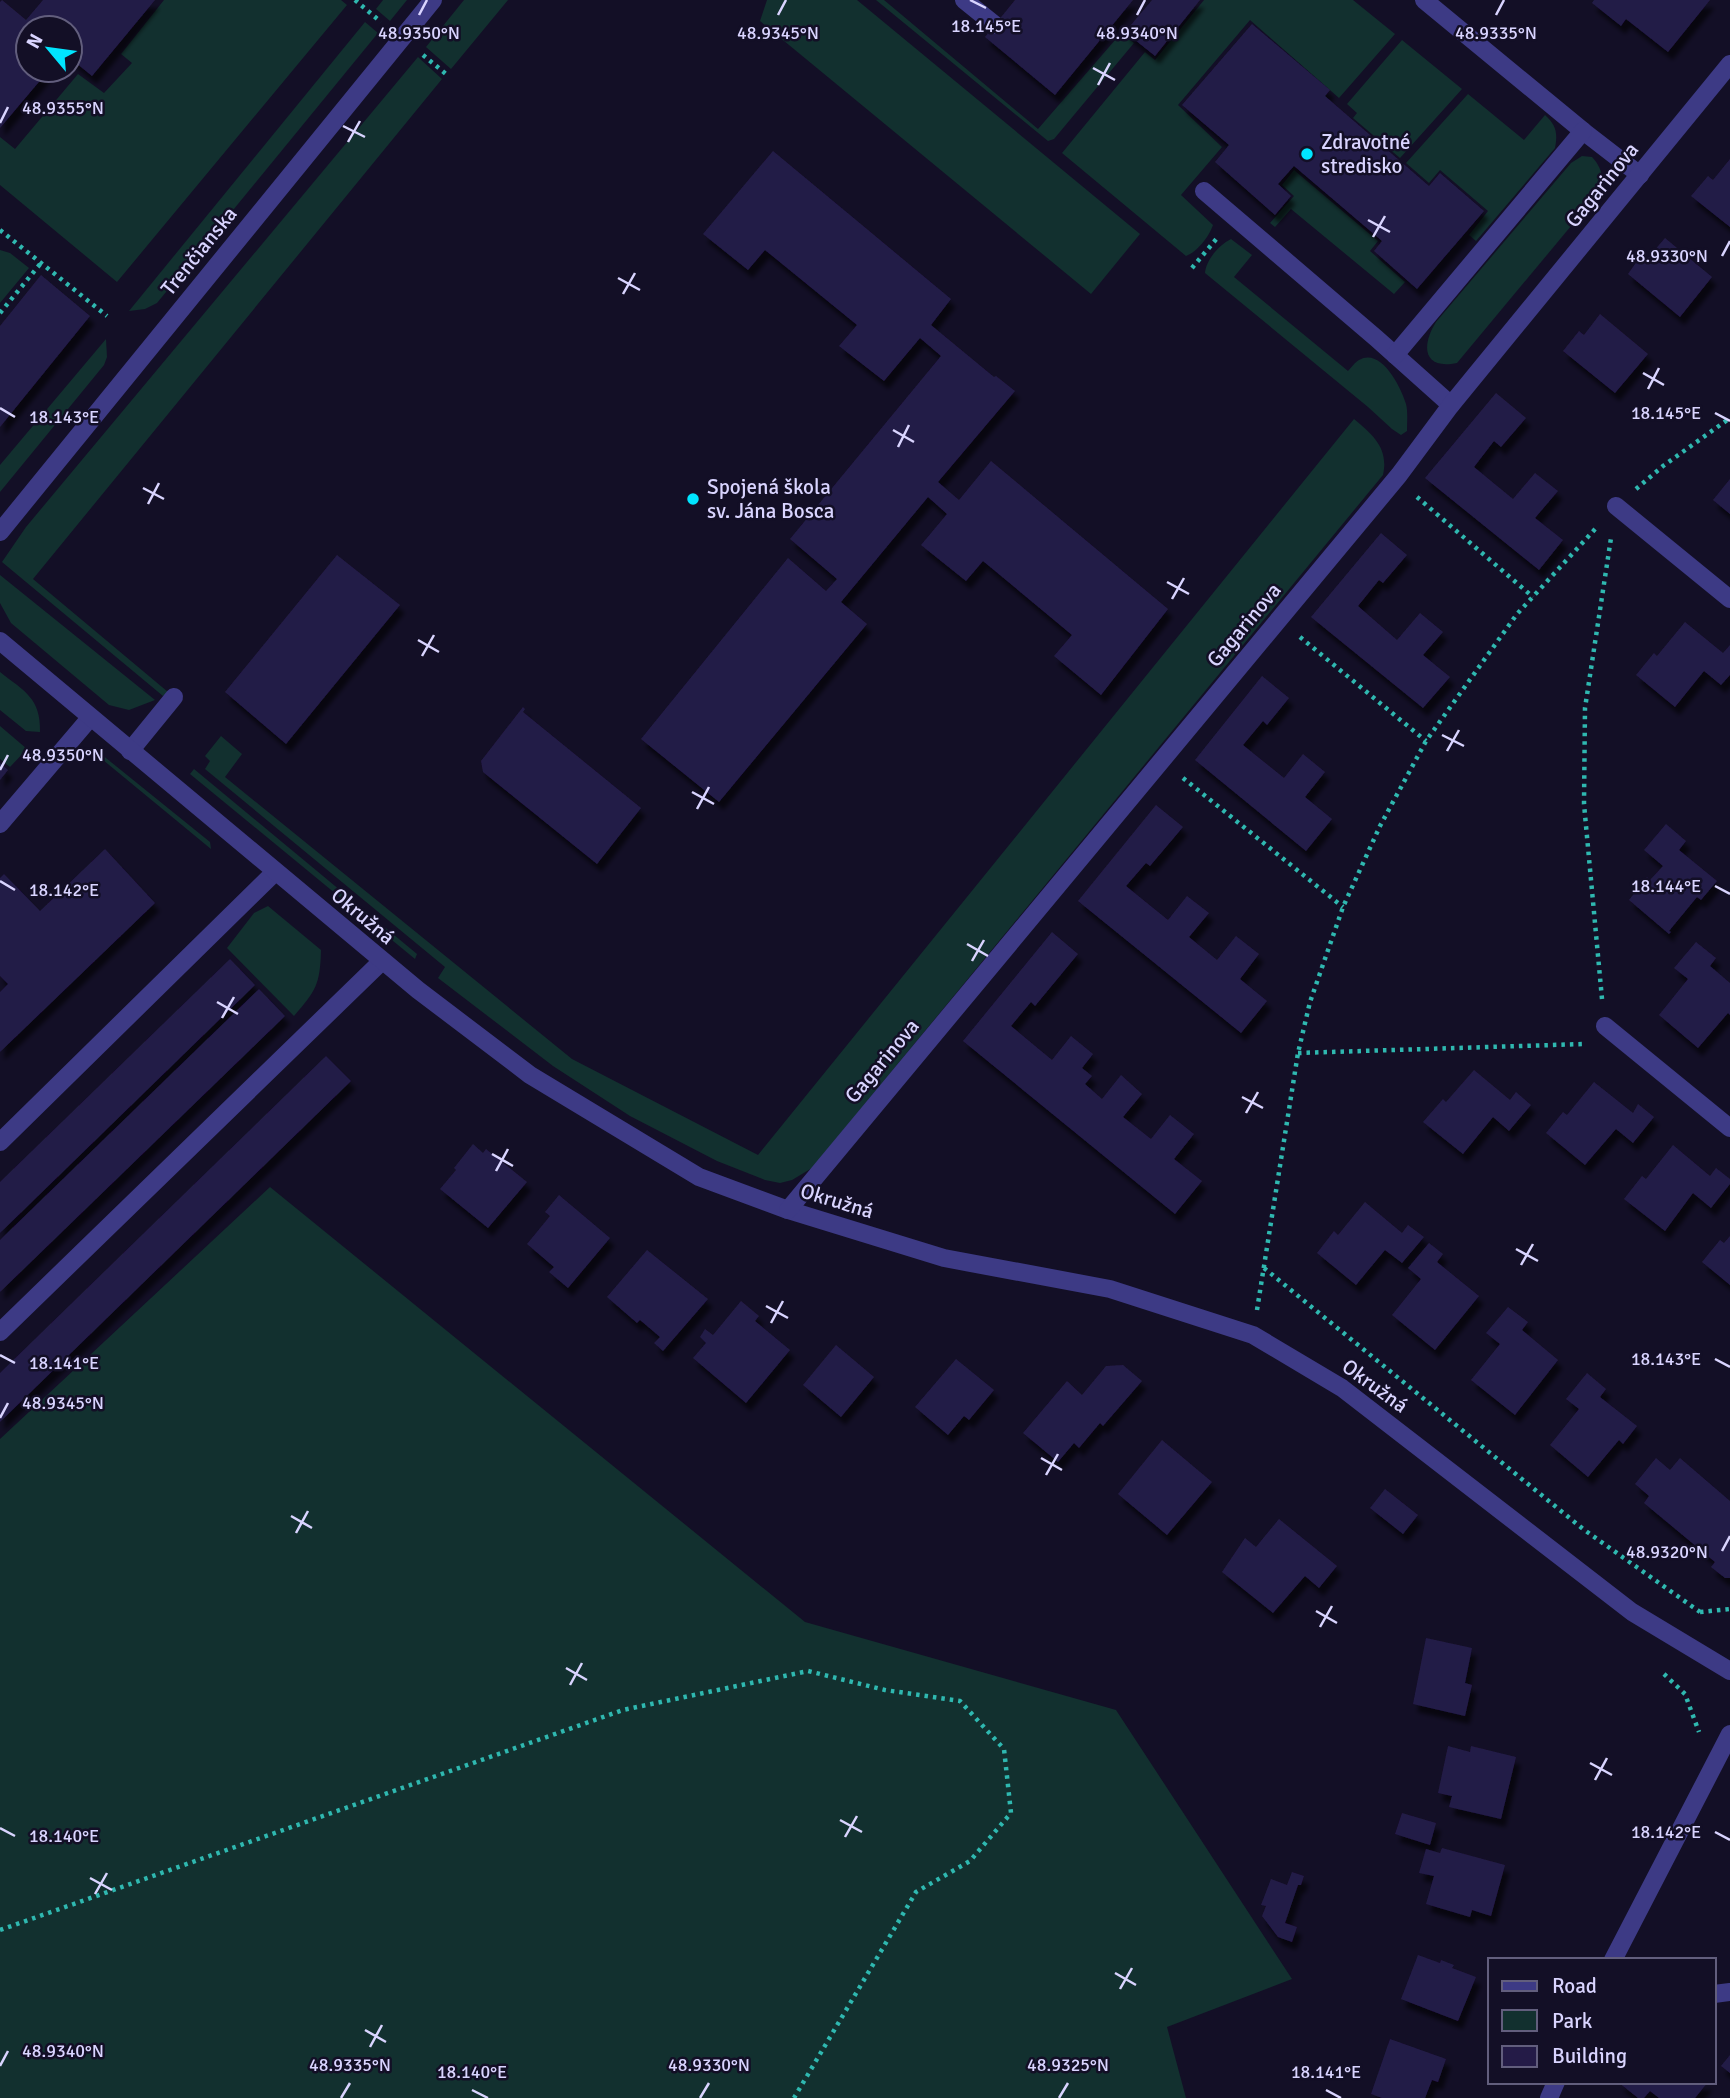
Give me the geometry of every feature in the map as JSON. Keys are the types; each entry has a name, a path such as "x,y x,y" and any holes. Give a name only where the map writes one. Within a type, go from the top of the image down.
{"street":[{"name":"Trenčianska","path":"0,532 433,0"},
{"path":"964,0 995,25"},
{"path":"1424,0 1640,175"},
{"name":"Gagarinova","path":"788,1210 1399,475 1451,405 1730,65"},
{"path":"1395,355 1583,131"},
{"path":"1204,191 1451,405"},
{"path":"1616,506 1730,600"},
{"name":"Okružná","path":"0,641 382,961 530,1075 699,1177 788,1210 944,1258 1110,1289 1253,1335 1342,1388 1632,1612 1730,1671"},
{"path":"130,751 174,697"},
{"path":"0,824 90,718"},
{"path":"0,1142 275,872"},
{"path":"0,1332 382,961"},
{"path":"1605,1026 1730,1128"},
{"path":"1615,1958 1730,1734"}],"path":[{"path":"355,0 384,24"},
{"path":"419,53 446,74"},
{"path":"0,230 107,316"},
{"path":"0,313 41,263"},
{"path":"1253,1335 1298,1053 1310,1002 1343,907 1380,826 1426,741 1517,614 1616,506 1663,466 1730,418"},
{"path":"1399,475 1405,487 1533,597"},
{"path":"1298,1053 1606,1044 1584,804 1585,708 1616,506"},
{"path":"1279,619 1426,741"},
{"path":"1162,761 1343,907"},
{"path":"1264,1268 1583,1529 1700,1612"},
{"path":"0,1930 623,1710 808,1671 885,1690 960,1700 1004,1749 1011,1813 970,1861 916,1892 794,2098"},
{"path":"1664,1674 1685,1694 1703,1743 1720,1750"}],"green space":[{"path":"164,0 341,0 347,5 117,282 0,185 0,137 15,149 70,84 84,84 84,78 104,93 132,63 121,54"},
{"path":"383,0 407,0 390,21 376,9"},
{"path":"464,0 508,0 451,69 426,47"},
{"path":"767,0 857,0 1140,234 1091,294 760,21"},
{"path":"876,0 884,0 1038,129 1122,32 1134,43 1054,139 1048,141"},
{"path":"1204,0 1353,0 1395,34 1339,98 1250,20 1178,105 1222,147 1181,195 1213,225 1202,244 1186,256 1062,153 1145,52 1155,60"},
{"path":"365,22 378,33 157,303 145,309 129,311"},
{"path":"1402,40 1462,89 1400,158 1353,118 1357,113 1347,104"},
{"path":"418,57 442,79 33,579 168,692 163,696 2,562 26,527"},
{"path":"1468,94 1524,140 1545,115 1552,122 1556,134 1555,148 1476,241 1469,235 1488,211 1440,170 1429,183 1406,163"},
{"path":"1582,156 1592,157 1597,164 1602,176 1601,190 1457,363 1437,363 1431,359 1427,347 1436,322 1571,163"},
{"path":"1294,170 1378,241 1370,251 1405,282 1394,294 1291,209 1275,227 1270,223 1294,196 1282,185"},
{"path":"1231,239 1252,255 1234,277 1348,371 1358,361 1367,357 1375,359 1389,371 1406,404 1407,431 1401,435 1392,429 1205,273 1214,253"},
{"path":"0,250 10,253 29,268 0,303"},
{"path":"106,339 107,357 104,365 0,492 0,465"},
{"path":"1354,419 1378,443 1384,457 1383,475 812,1168 792,1180 780,1183 765,1180 717,1161 630,1116 553,1066 438,978 445,967 205,769 210,761 205,756 221,736 242,754 225,777 572,1059 758,1155"},
{"path":"0,575 155,700 129,710 109,705 11,623 0,603"},
{"path":"0,672 23,690 34,703 40,720 40,732 26,731 0,710"},
{"path":"0,726 27,749 10,767 0,759"},
{"path":"101,754 210,842 211,849 97,755"},
{"path":"194,769 417,954 415,959 190,774"},
{"path":"268,906 321,950 315,986 294,1016 227,948 254,913"},
{"path":"270,1187 805,1622 1116,1710 1292,1979 1167,2027 1186,2098 0,2098 0,1439"}],"building":[{"path":"2,0 19,14 14,14 14,84 37,84 0,128"},
{"path":"43,0 155,0 92,76 84,69 84,14 31,14"},
{"path":"1015,0 1133,0 1055,95 985,37"},
{"path":"1152,0 1200,0 1155,56 1125,32"},
{"path":"1594,0 1710,0 1668,52 1626,19 1621,26 1592,3"},
{"name":"Zdravotné stredisko","path":"1252,24 1330,90 1325,96 1429,186 1440,173 1484,211 1417,289 1374,251 1382,241 1294,166 1278,184 1291,196 1275,215 1215,162 1229,145 1182,105"},
{"path":"773,151 951,299 931,325 1015,391 938,482 959,500 991,461 1168,609 1101,695 1054,656 1072,635 983,561 966,581 921,545 947,514 928,497 841,602 867,624 719,802 641,739 788,558 826,591 837,579 790,539 941,356 920,338 884,381 839,346 857,325 765,250 748,270 703,234"},
{"path":"1730,159 1730,227 1691,196 1708,176 1713,180"},
{"path":"1665,238 1712,277 1680,317 1628,274 1642,254 1647,259"},
{"path":"41,275 90,316 0,427 0,326"},
{"path":"1600,314 1648,354 1615,393 1563,351 1579,331 1584,335"},
{"path":"1496,393 1526,418 1501,447 1494,441 1474,467 1513,499 1535,473 1558,491 1535,518 1563,540 1539,570 1425,478"},
{"path":"1730,479 1730,514 1713,500"},
{"path":"1381,533 1407,555 1383,583 1379,580 1358,606 1397,640 1420,613 1443,632 1423,655 1450,677 1423,708 1311,617"},
{"path":"337,555 400,605 286,744 225,692"},
{"path":"1685,622 1723,653 1730,645 1730,675 1721,685 1704,671 1675,707 1636,675 1654,653 1657,656"},
{"path":"1262,676 1289,698 1267,725 1263,721 1243,745 1284,778 1303,754 1325,772 1305,797 1332,819 1306,851 1195,760"},
{"path":"523,707 523,712 641,808 597,864 483,772 481,761"},
{"path":"0,763 8,770 0,780"},
{"path":"1156,805 1183,827 1150,866 1146,863 1126,886 1168,920 1187,896 1209,913 1189,937 1217,960 1236,936 1259,954 1240,979 1267,1001 1241,1033 1078,901"},
{"path":"1666,824 1686,841 1679,850 1717,881 1701,900 1697,897 1669,934 1629,900 1647,877 1650,880 1663,866 1644,850"},
{"path":"105,849 155,903 0,1052 0,992 8,984 0,976 0,878 4,874 40,911"},
{"path":"1052,932 1078,954 1035,1006 1031,1002 1011,1026 1052,1060 1071,1036 1093,1054 1082,1068 1092,1076 1085,1084 1102,1099 1121,1075 1142,1094 1123,1117 1151,1139 1170,1115 1194,1134 1174,1159 1202,1181 1175,1214 963,1041"},
{"path":"1696,942 1716,958 1710,966 1730,983 1730,1015 1728,1013 1698,1048 1659,1015 1688,979 1674,968"},
{"path":"230,959 255,985 0,1233 0,1182"},
{"path":"259,989 285,1016 0,1292 0,1240"},
{"path":"326,1056 351,1081 0,1422 0,1373"},
{"path":"1474,1070 1510,1100 1516,1092 1531,1105 1509,1131 1493,1117 1463,1154 1423,1122 1443,1099 1446,1102"},
{"path":"1594,1082 1633,1113 1638,1104 1654,1117 1633,1143 1616,1129 1585,1165 1546,1133 1563,1112 1567,1115"},
{"path":"473,1144 483,1153 486,1149 527,1182 488,1228 440,1189"},
{"path":"1673,1145 1710,1176 1716,1168 1730,1179 1730,1184 1711,1208 1693,1193 1665,1231 1624,1199 1642,1176 1646,1179"},
{"path":"559,1195 610,1238 568,1288 549,1272 554,1267 527,1244 550,1216 545,1212"},
{"path":"1365,1202 1402,1233 1408,1225 1424,1237 1402,1263 1385,1250 1356,1285 1317,1253 1334,1231 1338,1235"},
{"path":"1730,1236 1730,1285 1702,1262 1720,1240 1724,1243"},
{"path":"1429,1243 1443,1254 1437,1262 1479,1296 1435,1350 1392,1315 1421,1279 1408,1268"},
{"path":"647,1250 708,1299 663,1351 654,1343 660,1337 640,1320 637,1323 607,1297"},
{"path":"741,1301 759,1316 755,1321 790,1350 746,1403 693,1358 706,1343 700,1337 705,1329 713,1335"},
{"path":"1508,1307 1528,1322 1522,1330 1558,1360 1515,1415 1471,1380 1500,1344 1486,1333"},
{"path":"836,1345 874,1377 841,1417 803,1385"},
{"path":"956,1359 994,1390 969,1420 964,1416 948,1435 915,1407"},
{"path":"1123,1365 1142,1381 1103,1426 1100,1423 1079,1448 1074,1443 1058,1462 1023,1433 1067,1381 1082,1395 1106,1366"},
{"path":"1587,1373 1606,1389 1600,1397 1637,1426 1623,1444 1619,1440 1588,1477 1550,1445 1579,1409 1566,1399"},
{"path":"1162,1440 1212,1482 1167,1535 1118,1494"},
{"path":"1656,1458 1670,1470 1680,1458 1730,1501 1730,1578 1725,1578 1711,1567 1715,1562 1644,1503 1649,1496 1635,1484"},
{"path":"1385,1489 1418,1515 1403,1534 1370,1508"},
{"path":"1279,1519 1337,1566 1319,1588 1305,1576 1273,1613 1222,1572 1245,1538 1256,1547"},
{"path":"1426,1638 1472,1648 1465,1683 1472,1685 1465,1716 1413,1704"},
{"path":"1448,1746 1470,1752 1471,1746 1516,1757 1501,1819 1449,1807 1452,1796 1438,1793"},
{"path":"1402,1813 1436,1823 1430,1845 1395,1834"},
{"path":"1442,1848 1505,1865 1491,1916 1472,1910 1470,1917 1426,1904 1434,1876 1419,1873 1426,1849 1440,1853"},
{"path":"1292,1872 1304,1876 1301,1885 1298,1885 1285,1923 1297,1927 1292,1942 1278,1937 1262,1916 1266,1906 1261,1905 1271,1879 1287,1885"},
{"path":"1418,1955 1440,1963 1441,1960 1454,1965 1452,1968 1476,1977 1458,2021 1401,1999"},
{"path":"1390,2039 1446,2059 1438,2082 1432,2080 1425,2098 1382,2098 1371,2094"},
{"path":"1730,2055 1730,2073 1721,2066"},
{"path":"1620,2084 1706,2084 1695,2098 1659,2098 1650,2091 1644,2098 1638,2098"}],"place":[{"name":"Zdravotné stredisko","path":"1307,154"},
{"name":"Spojená škola sv. Jána Bosca","path":"693,499"}]}
